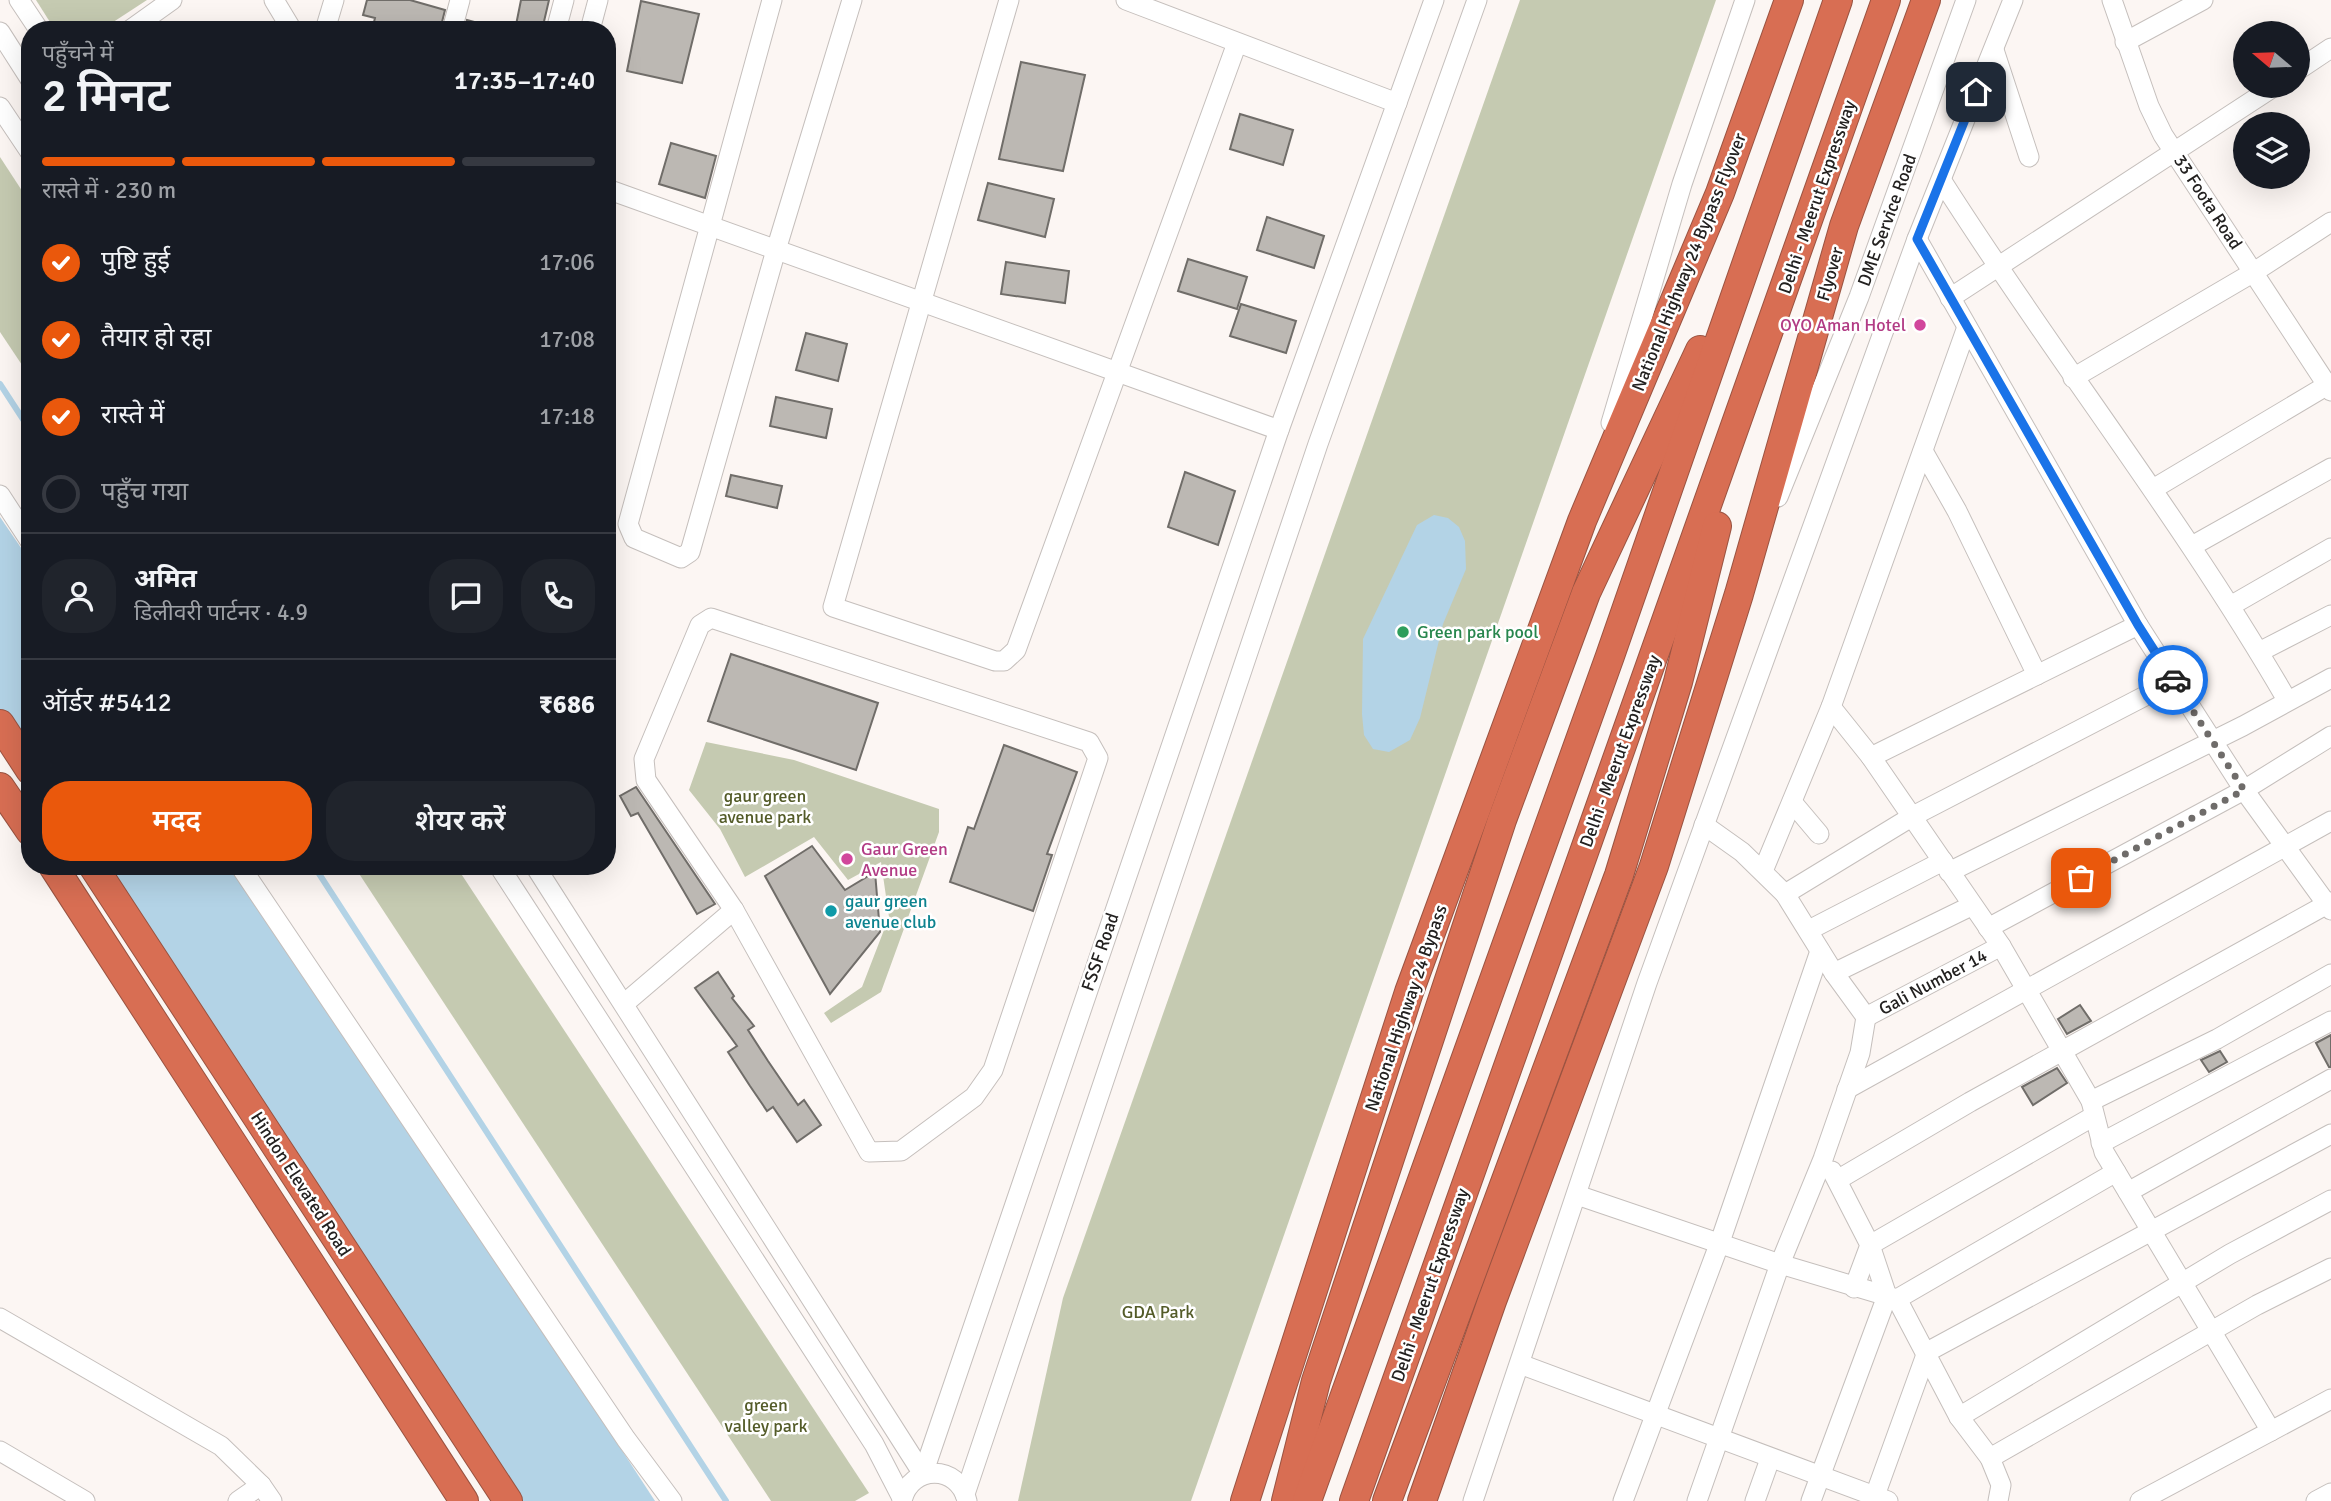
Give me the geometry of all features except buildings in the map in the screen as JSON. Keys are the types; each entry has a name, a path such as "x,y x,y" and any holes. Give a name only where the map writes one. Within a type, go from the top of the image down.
{"highway":[{"name":"National Highway 24 Bypass Flyover","path":"1582,521 1720,193 1788,0"},
{"path":"1307,1501 1610,656 1838,0"},
{"name":"Delhi - Meerut Expressway","path":"1354,1501 1886,0"},
{"name":"Flyover","path":"1563,1066 1654,866 1739,594 1844,226 1926,0"},
{"path":"1286,1501 1316,1381 1430,1033 1502,820 1586,593 1763,215"},
{"path":"1422,1501 1563,1066 1678,682 1754,374"},
{"name":"National Highway 24 Bypass","path":"1245,1501 1400,1020 1582,521"},
{"path":"0,724 21,756"},
{"path":"0,786 21,818"},
{"name":"Hindon Elevated Road","path":"59,875 464,1501"},
{"name":"Hindon Elevated Road","path":"99,875 508,1501"},
{"path":"1400,1020 1430,1033"},
{"path":"1387,1501 1563,1066"}],"street":[{"path":"19,0 33,21"},
{"path":"157,21 172,0"},
{"path":"274,0 287,21"},
{"path":"328,21 334,0"},
{"path":"454,21 460,0"},
{"path":"558,21 564,0"},
{"path":"592,21 598,0"},
{"path":"772,0 628,524 634,538 681,558 690,552 776,250 852,0"},
{"path":"1009,0 833,607 995,661 1010,656 1016,650 1237,43"},
{"path":"1126,0 1396,103"},
{"name":"FSSF Road","path":"923,1474 1279,430 1434,0"},
{"path":"966,1498 1318,444 1477,0"},
{"path":"1582,521 1682,184 1745,0"},
{"name":"DME Service Road","path":"1739,594 1859,297 1966,0"},
{"path":"1473,1501 1647,983 1917,239 2013,0"},
{"name":"33 Foota Road","path":"2112,0 2149,106 2175,153 2330,387"},
{"path":"2125,42 2203,0"},
{"path":"0,32 21,65"},
{"path":"2310,62 2331,48"},
{"path":"1994,50 2029,157"},
{"path":"1950,298 2257,98"},
{"path":"0,107 21,138"},
{"path":"1942,181 1997,268 2232,606 2287,700"},
{"path":"616,192 1279,430"},
{"path":"2073,379 2254,272 2331,222"},
{"path":"1839,1179 2063,1050 2330,905 2244,790 2138,625 1917,239"},
{"path":"1763,871 1831,707 1967,327"},
{"path":"2153,489 2330,387"},
{"path":"1923,451 1957,511 2037,675"},
{"path":"2192,546 2331,468"},
{"path":"0,495 21,527"},
{"path":"2232,606 2331,548"},
{"path":"2259,652 2331,615"},
{"path":"704,619 718,619 1089,742 1095,748 1098,758 993,1070 974,1097 901,1151 869,1152 734,910 646,780 643,770 644,759 704,619"},
{"path":"1871,757 2138,625"},
{"path":"1809,930 2212,741 2331,678"},
{"path":"1785,894 1913,816 2174,681"},
{"path":"1831,707 1913,816 1971,906 2001,946 2063,1050 2092,1108 2101,1143 2116,1172 2271,1431"},
{"name":"Gali Number 14","path":"1987,928 2244,790 2331,736"},
{"path":"1792,802 1819,834"},
{"path":"1847,1089 2288,848 2331,821"},
{"path":"1697,1501 1780,1265 1823,1159 1860,1053 1866,1017 1820,951 1785,894 1763,871 1704,825"},
{"path":"246,875 626,1439 672,1501"},
{"path":"505,875 874,1444 902,1500"},
{"path":"541,875 923,1474"},
{"path":"1834,972 1971,906"},
{"path":"625,1003 734,910"},
{"name":"Gali Number 14","path":"1866,1017 2001,946"},
{"path":"1623,1501 1720,1242 1820,951"},
{"path":"1854,1288 1870,1245 2092,1108 2331,974"},
{"path":"2101,1143 2331,1021"},
{"path":"2128,1192 2331,1079"},
{"path":"1520,1364 1879,1499 1927,1352 2331,1134"},
{"path":"1823,1159 1839,1179 1892,1297 1927,1352 1959,1417 1990,1458 2001,1485 1998,1501"},
{"path":"1811,1501 1892,1297 2116,1172"},
{"path":"1577,1195 1720,1242 1780,1265 1892,1297"},
{"path":"1959,1417 2183,1282 2331,1200"},
{"path":"1990,1458 2257,1305 2331,1268"},
{"path":"0,1318 222,1446 266,1493 238,1501"},
{"path":"2140,1501 2331,1399"},
{"path":"0,1451 85,1501"},
{"path":"1755,1501 1769,1459"},
{"path":"902,1500 906,1488 923,1474 946,1474 955,1479 966,1498"},
{"path":"2316,1501 2331,1493"}],"green space":[{"path":"36,0 147,0 115,21 49,21"},
{"name":"GDA Park","path":"1520,0 1716,0 1191,1501 1018,1501 1063,1298"},
{"path":"0,157 21,189 21,364 0,332"},
{"name":"gaur green avenue park","path":"706,742 794,760 939,809 939,832 881,992 831,1023 824,1013 862,987 889,917 881,862 848,880 814,837 745,877 720,829 689,790"},
{"name":"green valley park","path":"360,875 462,875 869,1493 855,1501 771,1501"}],"water":[{"name":"Green park pool","path":"1434,515 1448,518 1459,527 1465,541 1466,569 1443,624 1420,718 1410,740 1389,752 1373,749 1364,735 1362,714 1363,639 1417,525"},
{"path":"0,517 21,548 21,778 0,747"},
{"path":"84,875 241,875 422,1144 655,1501 495,1501"}],"waterway":[{"path":"0,384 21,416"},
{"path":"320,875 726,1501"}],"way so far":[{"path":"2081,878 2244,790 2173,680"}],"place":[{"name":"OYO Aman Hotel","path":"1920,325"},
{"name":"Green park pool","path":"1403,632"},
{"name":"Gaur Green Avenue","path":"847,859"},
{"name":"gaur green avenue club","path":"831,911"}],"route":[{"path":"1976,92 1917,239 2138,625 2173,680"}]}
